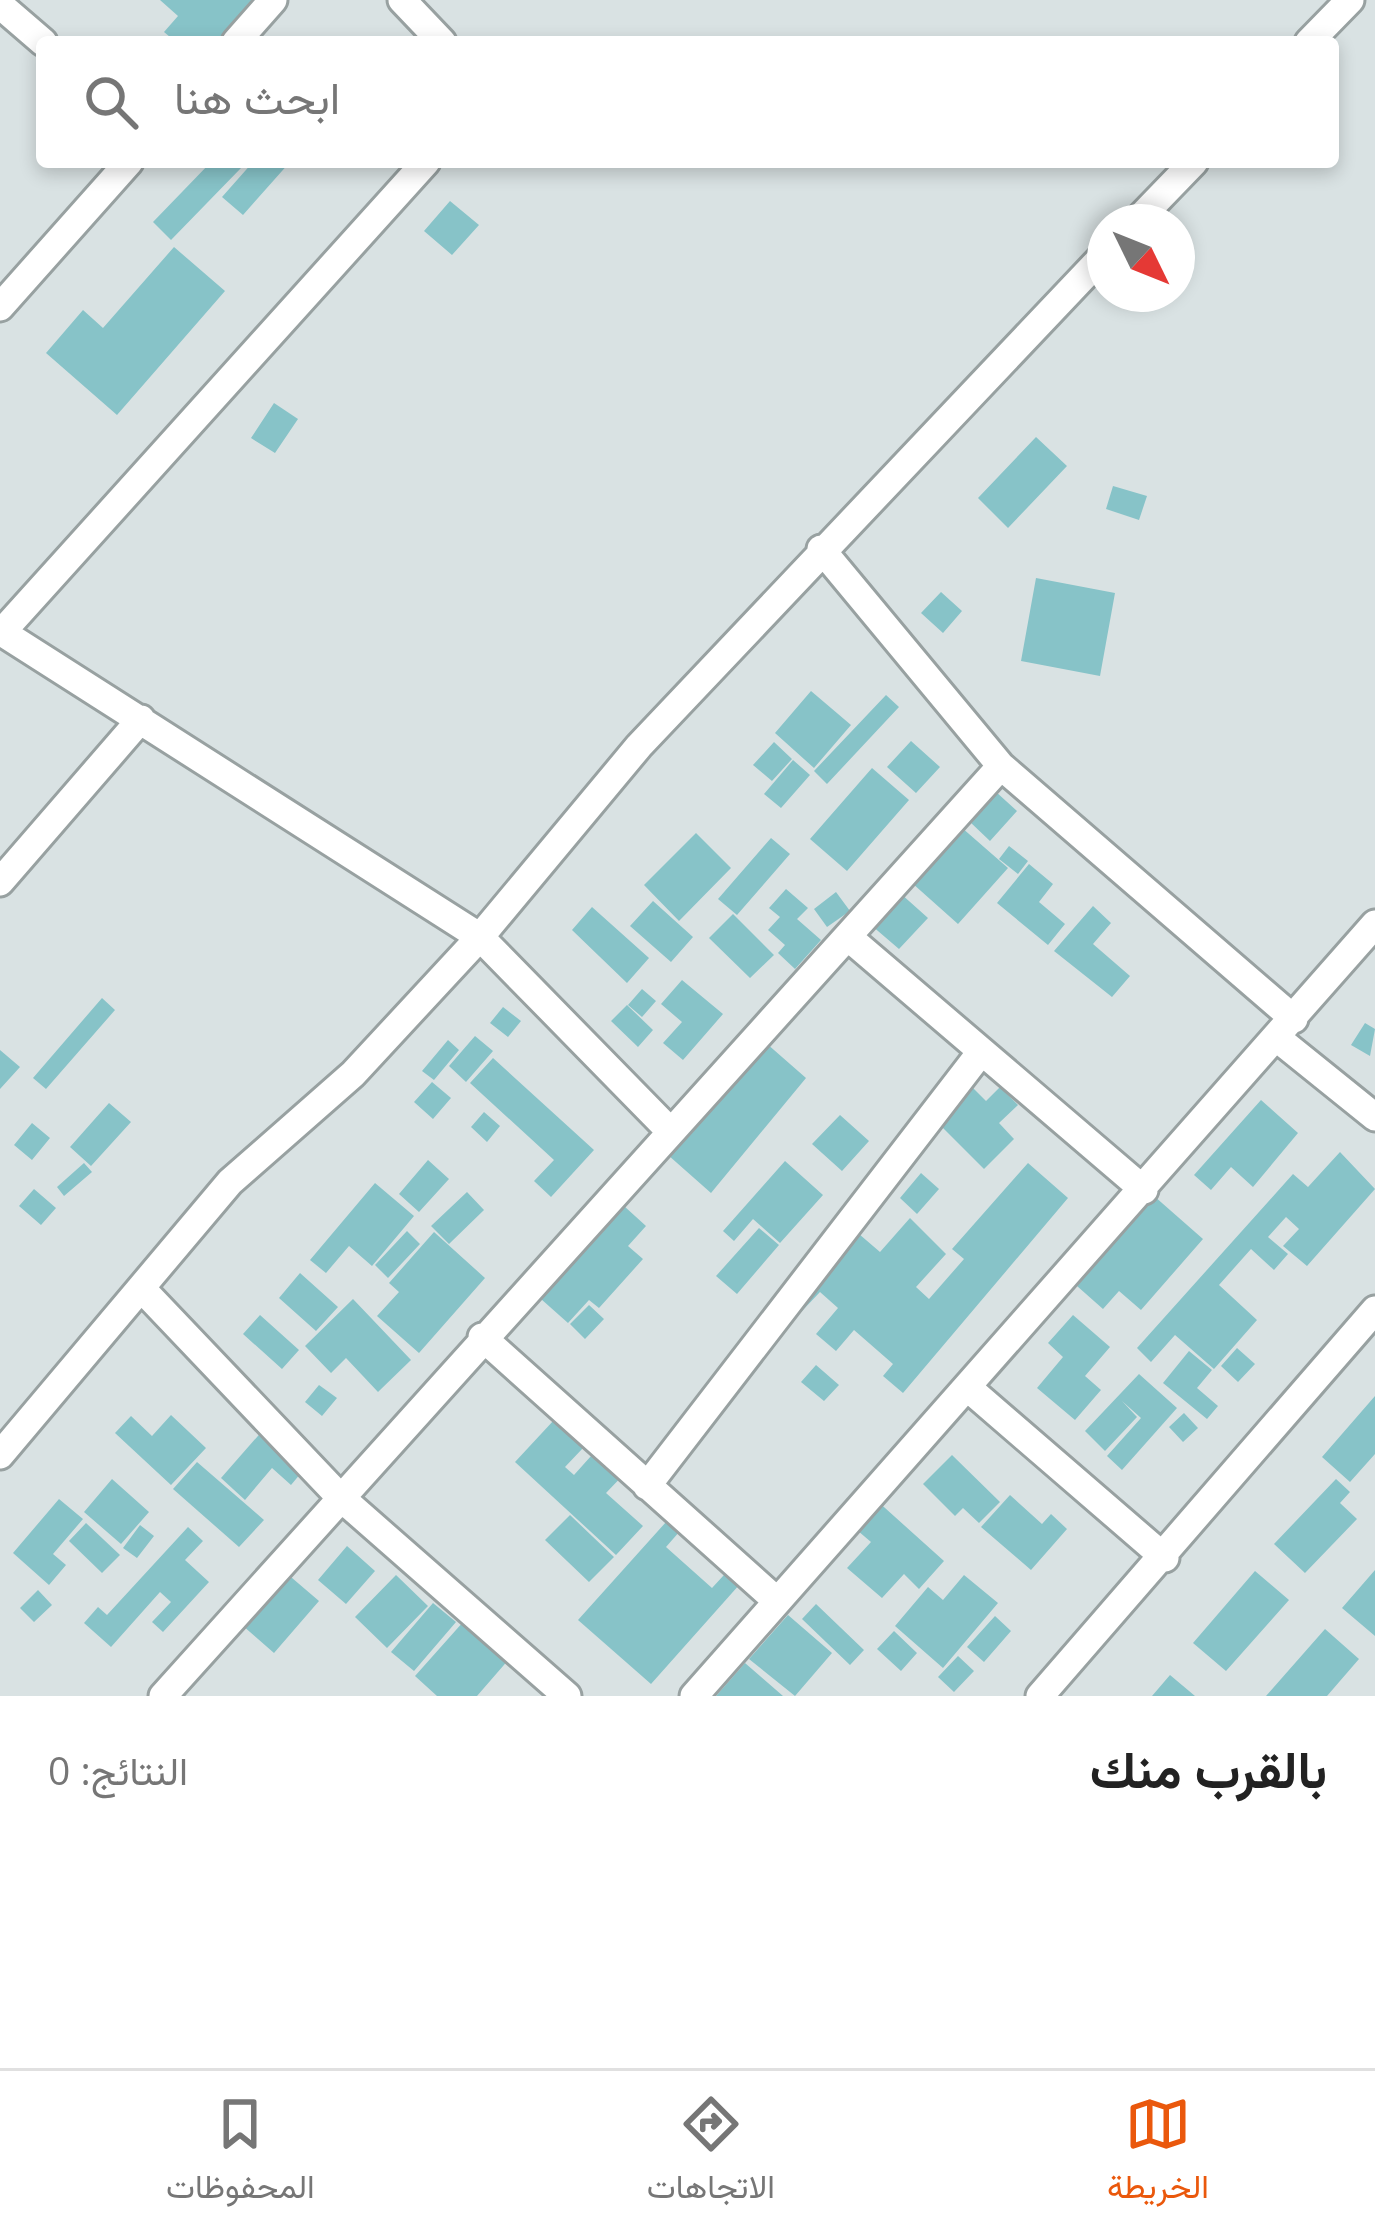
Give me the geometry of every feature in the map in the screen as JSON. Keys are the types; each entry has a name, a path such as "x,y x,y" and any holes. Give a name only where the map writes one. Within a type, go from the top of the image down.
{"street":[{"path":"241,36 273,0"},
{"path":"402,0 436,36"},
{"path":"1315,36 1350,0"},
{"path":"0,5 36,36"},
{"path":"0,307 124,168"},
{"path":"421,168 1,632 480,937 671,1132"},
{"path":"1153,204 1188,168"},
{"path":"0,1455 230,1182 353,1074 480,937 639,746 1087,273"},
{"path":"821,549 1001,766 1375,1117"},
{"path":"0,882 141,719"},
{"path":"163,1696 1001,766"},
{"path":"694,1696 1375,924"},
{"path":"848,937 1144,1190"},
{"path":"647,1486 981,1052"},
{"path":"143,1290 339,1496 567,1696"},
{"path":"1040,1696 1165,1558 1375,1310"},
{"path":"482,1337 777,1600"},
{"path":"967,1387 1165,1558"}],"building":[{"path":"160,0 264,0 239,36 169,36 164,32 178,16"},
{"path":"205,168 241,168 171,240 153,222"},
{"path":"248,168 285,168 243,215 222,197"},
{"path":"450,201 479,225 452,255 424,231"},
{"path":"174,247 225,291 117,415 46,353 83,310 103,328"},
{"path":"274,403 298,419 275,453 251,438"},
{"path":"1036,437 1067,466 1008,528 978,498"},
{"path":"1113,486 1147,496 1139,520 1106,509"},
{"path":"1036,578 1115,593 1100,676 1021,661"},
{"path":"941,592 962,611 943,633 921,613"},
{"path":"811,691 851,725 814,768 775,733"},
{"path":"886,695 899,707 827,784 814,771"},
{"path":"911,741 940,767 916,793 887,767"},
{"path":"774,742 792,759 772,781 753,765"},
{"path":"793,760 810,775 781,808 764,794"},
{"path":"872,768 909,800 847,871 810,839"},
{"path":"995,791 1017,811 990,841 969,821"},
{"path":"961,827 1008,868 958,924 912,883"},
{"path":"696,833 731,868 679,921 644,885"},
{"path":"771,838 790,854 737,915 718,899"},
{"path":"1009,846 1028,861 1018,874 999,859"},
{"path":"1029,864 1053,884 1039,902 1065,924 1048,945 997,903"},
{"path":"786,889 808,908 797,919 821,940 795,969 778,953 785,945 768,930 780,917 769,908"},
{"path":"836,892 850,911 827,927 814,909"},
{"path":"900,893 928,918 899,949 871,925"},
{"path":"653,901 693,937 671,962 630,926"},
{"path":"1093,906 1111,923 1093,944 1130,976 1112,997 1054,951"},
{"path":"592,907 649,958 627,983 572,930"},
{"path":"733,914 774,955 750,978 709,938"},
{"path":"682,980 723,1014 683,1060 663,1043 682,1022 661,1004"},
{"path":"642,989 656,1001 642,1017 628,1005"},
{"path":"102,998 115,1010 46,1089 33,1078"},
{"path":"627,1005 653,1030 638,1047 611,1021"},
{"path":"503,1007 521,1021 508,1037 490,1023"},
{"path":"1365,1023 1375,1029 1370,1056 1351,1045"},
{"path":"475,1036 493,1051 466,1082 449,1066"},
{"path":"448,1040 459,1050 434,1080 422,1071"},
{"path":"766,1043 806,1078 711,1193 668,1155"},
{"path":"0,1050 20,1067 0,1089"},
{"path":"493,1058 594,1150 551,1197 534,1181 554,1160 470,1083"},
{"path":"963,1078 986,1101 1000,1087 1018,1105 999,1123 1014,1139 984,1169 939,1124 955,1109 944,1097"},
{"path":"432,1082 451,1098 433,1119 414,1102"},
{"path":"1261,1100 1298,1133 1253,1187 1231,1167 1211,1190 1194,1175"},
{"path":"109,1103 131,1122 91,1166 70,1147"},
{"path":"484,1112 500,1126 487,1142 471,1127"},
{"path":"840,1115 869,1141 842,1171 812,1144"},
{"path":"32,1123 50,1138 32,1160 14,1145"},
{"path":"1340,1152 1375,1189 1307,1266 1283,1246 1299,1229 1286,1217 1268,1237 1288,1254 1274,1270 1251,1249 1219,1285 1257,1320 1214,1369 1175,1335 1151,1362 1137,1348 1293,1174 1308,1187"},
{"path":"428,1160 449,1179 419,1212 399,1194"},
{"path":"785,1161 823,1195 780,1243 753,1219 734,1241 723,1231"},
{"path":"84,1163 92,1172 64,1196 57,1187"},
{"path":"1028,1163 1068,1198 903,1393 883,1376 893,1364 854,1330 836,1351 816,1334 838,1308 820,1292 801,1312 786,1298 852,1228 880,1252 910,1218 946,1254 916,1287 929,1299 964,1259 952,1249"},
{"path":"921,1173 939,1189 917,1214 900,1198"},
{"path":"375,1183 414,1216 372,1266 349,1246 326,1273 310,1260"},
{"path":"34,1189 56,1208 41,1225 19,1206"},
{"path":"467,1192 484,1210 449,1244 431,1226"},
{"path":"1154,1196 1203,1239 1141,1310 1119,1291 1103,1309 1077,1286"},
{"path":"624,1206 646,1226 628,1246 643,1259 599,1308 589,1300 568,1323 541,1299"},
{"path":"759,1228 779,1245 737,1294 716,1276"},
{"path":"407,1231 420,1244 388,1278 375,1265"},
{"path":"434,1232 485,1278 419,1353 377,1316 399,1292 389,1283"},
{"path":"300,1273 338,1307 316,1331 279,1298"},
{"path":"353,1299 411,1360 378,1392 346,1358 331,1373 305,1346"},
{"path":"589,1305 604,1319 585,1339 570,1324"},
{"path":"260,1315 299,1350 282,1369 243,1334"},
{"path":"1073,1315 1110,1347 1085,1376 1101,1390 1075,1420 1037,1388 1063,1357 1048,1343"},
{"path":"1237,1348 1255,1364 1238,1382 1221,1366"},
{"path":"1189,1351 1212,1370 1197,1388 1218,1406 1207,1419 1163,1383"},
{"path":"816,1365 839,1385 824,1401 801,1382"},
{"path":"1139,1374 1177,1408 1122,1470 1107,1456 1141,1418 1122,1401 1137,1417 1105,1451 1085,1431"},
{"path":"319,1385 337,1398 322,1416 305,1402"},
{"path":"1375,1396 1375,1454 1350,1482 1322,1457"},
{"path":"1184,1413 1198,1428 1183,1442 1169,1427"},
{"path":"171,1415 206,1448 171,1485 115,1433 131,1416 152,1436"},
{"path":"554,1420 583,1448 565,1467 574,1475 600,1446 627,1471 606,1493 643,1526 616,1555 515,1462"},
{"path":"264,1429 306,1467 291,1485 272,1468 245,1500 221,1478"},
{"path":"952,1455 1000,1502 979,1523 963,1508 955,1516 923,1484"},
{"path":"197,1462 264,1520 239,1547 173,1489"},
{"path":"112,1479 149,1512 121,1544 84,1512"},
{"path":"1336,1479 1350,1492 1340,1503 1357,1519 1305,1573 1274,1544"},
{"path":"1010,1495 1042,1524 1051,1514 1067,1529 1031,1570 981,1527"},
{"path":"59,1499 83,1519 53,1554 66,1565 49,1585 13,1553"},
{"path":"875,1499 944,1561 919,1589 904,1574 882,1598 847,1568 871,1542 851,1525"},
{"path":"675,1512 687,1523 666,1547 712,1588 735,1563 748,1575 651,1684 578,1620"},
{"path":"570,1515 614,1557 589,1582 545,1540"},
{"path":"86,1523 120,1555 102,1573 69,1541"},
{"path":"140,1525 154,1536 137,1558 123,1548"},
{"path":"188,1527 203,1541 185,1560 209,1582 163,1632 152,1622 171,1602 160,1592 111,1647 84,1623 98,1607 107,1615"},
{"path":"347,1546 375,1571 346,1604 318,1580"},
{"path":"271,1560 319,1601 274,1653 226,1611"},
{"path":"1375,1570 1375,1636 1342,1608"},
{"path":"1255,1571 1289,1600 1226,1671 1193,1643"},
{"path":"396,1575 428,1606 387,1648 355,1617"},
{"path":"964,1575 998,1603 943,1668 895,1626 928,1587 943,1600"},
{"path":"38,1590 52,1605 34,1622 20,1608"},
{"path":"433,1603 456,1622 414,1671 391,1652"},
{"path":"816,1604 864,1650 850,1665 802,1619"},
{"path":"472,1612 516,1651 477,1696 437,1696 415,1676"},
{"path":"788,1615 832,1653 795,1696 749,1659"},
{"path":"995,1616 1011,1631 984,1662 967,1647"},
{"path":"1325,1629 1359,1659 1327,1696 1266,1696"},
{"path":"894,1631 917,1653 901,1671 877,1649"},
{"path":"958,1656 974,1671 954,1692 938,1677"},
{"path":"745,1663 783,1696 716,1696"},
{"path":"1170,1675 1195,1696 1152,1696"}]}
